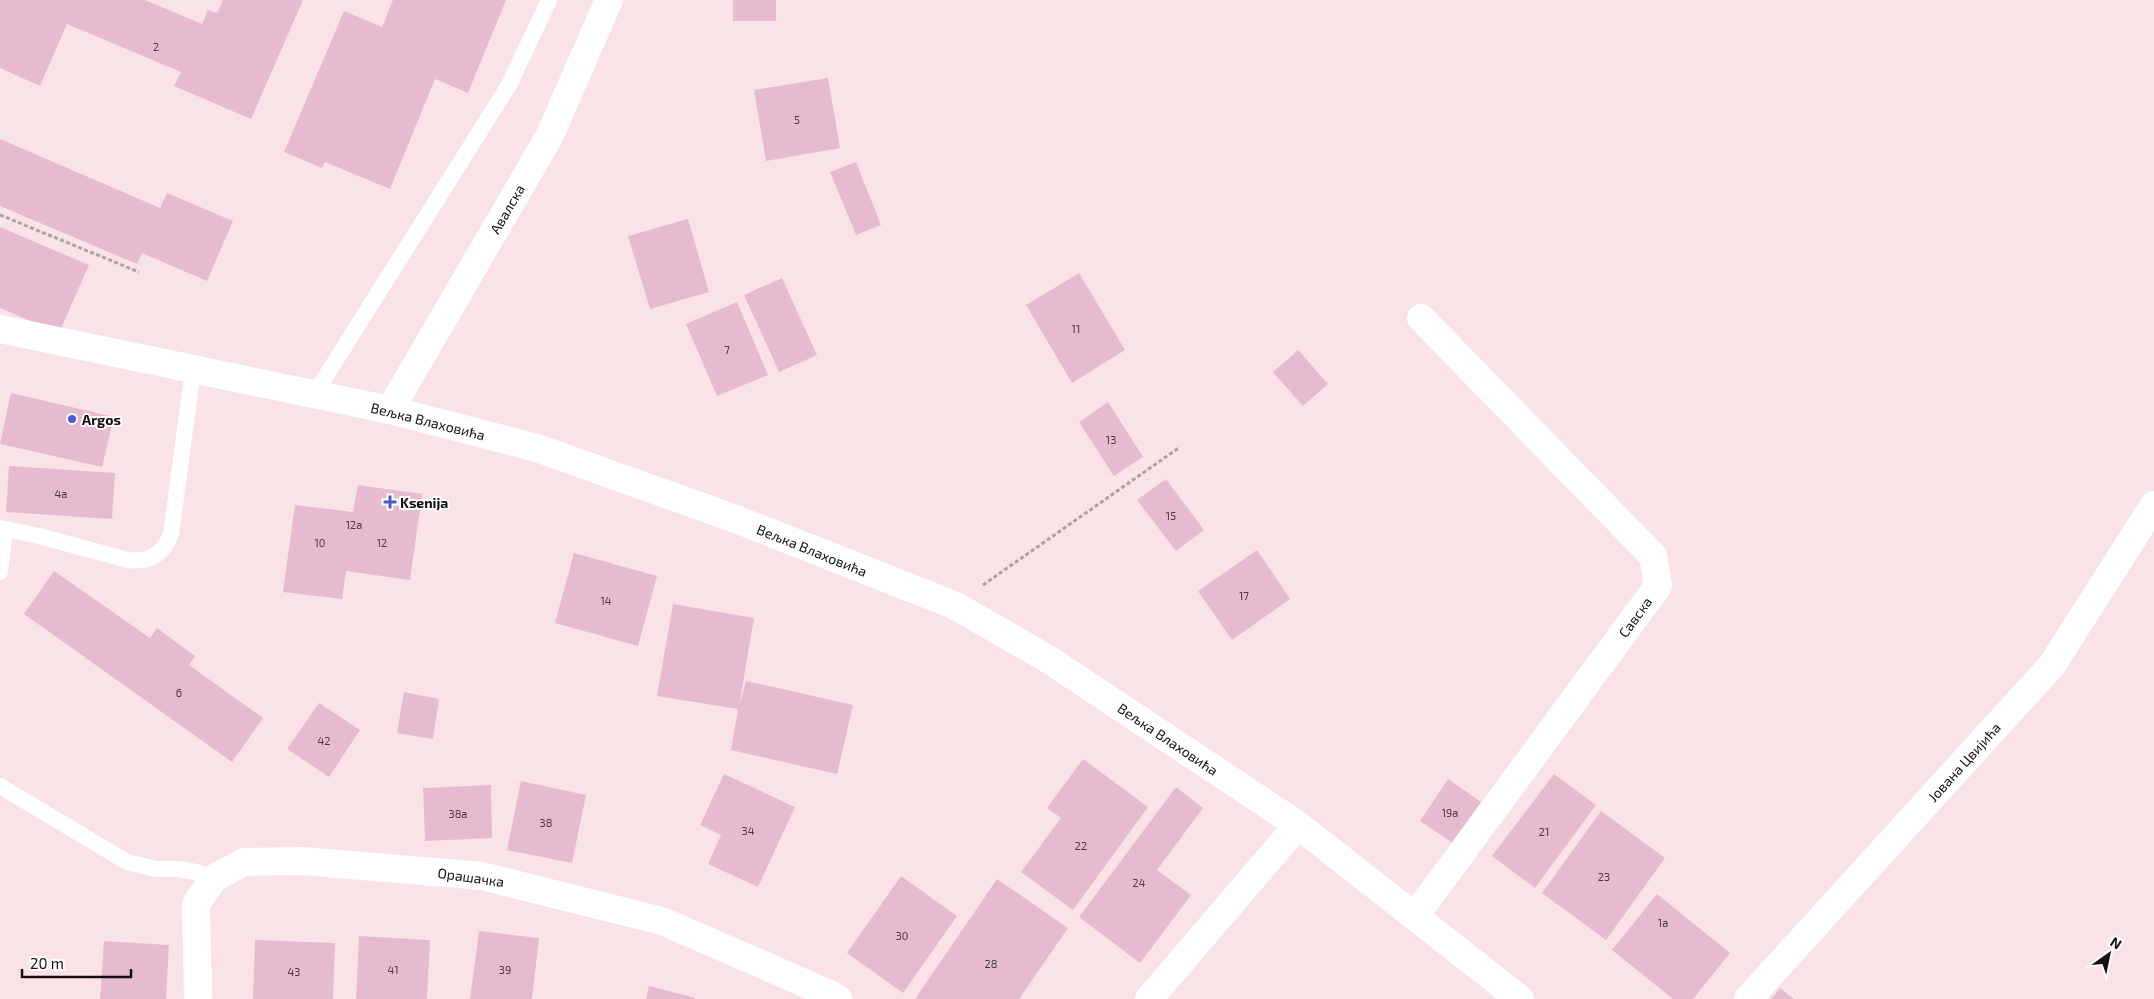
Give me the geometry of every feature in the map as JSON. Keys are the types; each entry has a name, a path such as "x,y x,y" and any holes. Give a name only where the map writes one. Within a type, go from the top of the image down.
{"street":[{"name":"Авалска","path":"390,410 549,137 609,0"},
{"name":"Савска","path":"1415,916 1658,586 1653,556 1422,318"},
{"name":"Вељка Влаховића","path":"0,330 390,410 537,448 733,518 954,605 1048,659 1298,825 1520,999"},
{"name":"Јована Цвијића","path":"1748,999 2052,665 2154,504"},
{"path":"1149,999 1298,825"},
{"name":"Орашачка","path":"198,999 196,904 214,878 244,862 302,861 482,876 662,921 838,999"}],"lane":[{"path":"314,395 509,85 549,0"},
{"path":"0,572 3,529 39,536 138,562 157,555 166,546 171,534 193,370"},
{"path":"0,786 128,862 156,868 196,872 214,878"}],"path":[{"path":"0,215 139,272"},
{"path":"954,605 1180,448"}],"building":[{"path":"0,0 145,0 202,24 208,10 217,13 223,0 303,0 251,119 174,86 181,72 67,24 40,86 0,68"},
{"path":"393,0 506,0 468,93 435,79 390,189 325,162 322,168 284,152 344,11 382,27"},
{"path":"733,0 776,0 776,21 733,21"},
{"path":"828,78 840,148 766,161 754,90"},
{"path":"0,139 160,208 167,193 233,221 207,281 142,253 137,264 0,206"},
{"path":"856,162 881,225 856,235 830,172"},
{"path":"688,219 709,292 650,309 628,236"},
{"path":"0,227 89,265 59,333 0,308"},
{"path":"1079,273 1125,350 1072,383 1026,305"},
{"path":"782,278 817,355 779,372 744,295"},
{"path":"737,302 768,375 717,396 686,324"},
{"path":"1298,350 1328,384 1303,406 1273,372"},
{"path":"11,393 114,417 102,467 0,444"},
{"path":"1108,402 1143,457 1114,476 1079,422"},
{"path":"9,466 115,473 112,519 6,512"},
{"path":"1166,479 1204,530 1176,551 1137,500"},
{"path":"358,485 422,494 410,580 346,571 342,599 283,592 295,505 353,512"},
{"path":"1257,550 1290,599 1232,640 1198,591"},
{"path":"574,553 657,576 638,646 555,623"},
{"path":"54,571 150,638 157,628 195,656 189,665 263,718 232,762 24,614"},
{"path":"673,604 754,618 739,706 746,681 853,705 837,774 731,750 738,709 657,696"},
{"path":"404,692 439,699 433,739 397,733"},
{"path":"319,703 360,730 329,777 287,749"},
{"path":"1083,759 1148,807 1073,910 1021,872 1061,818 1047,808"},
{"path":"724,774 795,807 758,887 708,864 721,835 700,825"},
{"path":"1554,774 1596,805 1535,888 1492,856"},
{"path":"1448,779 1481,802 1453,843 1420,821"},
{"path":"521,781 586,795 572,863 507,850"},
{"path":"491,785 492,838 425,841 423,788"},
{"path":"1176,787 1203,808 1157,870 1191,895 1140,963 1079,917"},
{"path":"1601,811 1665,858 1606,940 1542,893"},
{"path":"901,876 957,916 903,993 847,953"},
{"path":"997,879 1068,928 1019,999 915,999"},
{"path":"1657,894 1730,953 1693,999 1673,999 1612,950"},
{"path":"479,931 539,938 532,999 470,999"},
{"path":"359,936 430,940 427,999 356,999"},
{"path":"255,940 335,943 333,999 253,999"},
{"path":"104,941 169,945 166,999 100,999"},
{"path":"649,986 695,998 695,999 646,999"},
{"path":"1780,988 1794,999 1771,999"}],"place":[{"name":"Argos","path":"72,419"},
{"name":"Ksenija","path":"390,502"}]}
